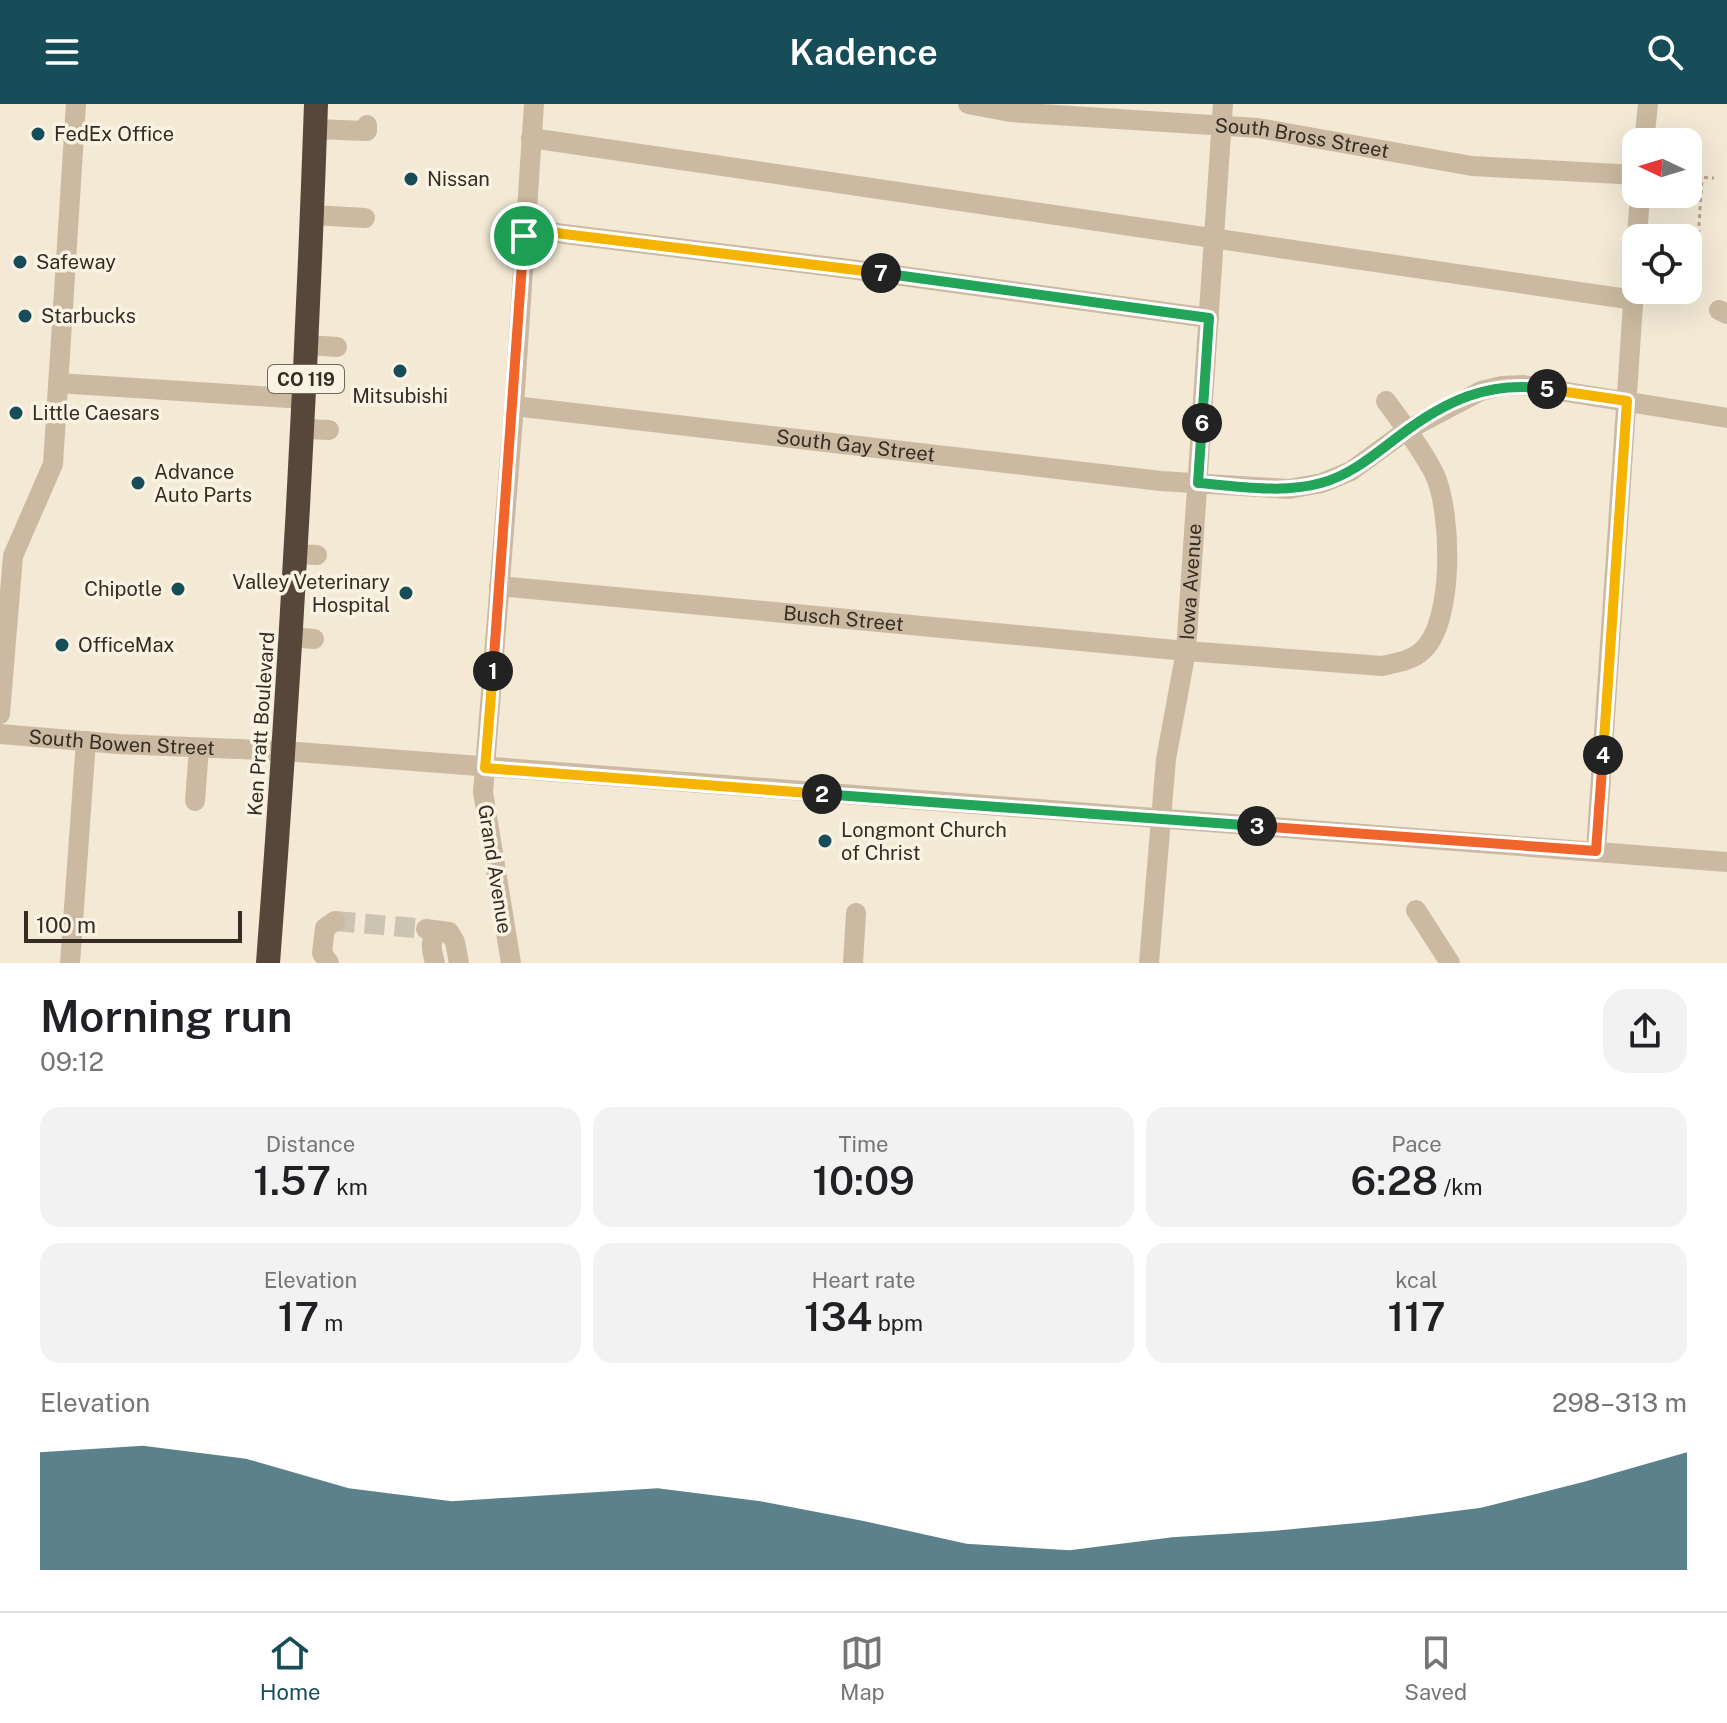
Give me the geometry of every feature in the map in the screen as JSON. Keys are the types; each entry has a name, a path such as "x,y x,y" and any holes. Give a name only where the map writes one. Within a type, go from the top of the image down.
{"highway":[{"name":"Ken Pratt Boulevard","path":"268,963 284,751 302,638 306,555 303,429 316,104"}],"street":[{"path":"0,714 13,556 53,464 76,104"},
{"name":"Grand Avenue","path":"511,963 483,792 534,104"},
{"name":"South Bross Street","path":"968,104 981,109 1010,112 1223,114 1472,166 1622,174"},
{"path":"1645,128 1648,104"},
{"name":"Iowa Avenue","path":"1149,963 1166,759 1186,651 1223,114"},
{"path":"315,129 367,131 367,125"},
{"path":"531,138 1622,298"},
{"path":"312,215 365,218"},
{"path":"525,227 1209,318"},
{"path":"1596,851 1634,304"},
{"path":"308,345 337,347"},
{"path":"58,383 304,399"},
{"name":"South Gay Street","path":"514,406 1045,468 1289,489 1322,483 1351,471 1407,430 1481,391 1502,386 1524,385 1727,418"},
{"name":"Busch Street","path":"499,586 1186,651 1382,666 1421,652 1434,637 1441,619 1448,535 1444,503 1434,474 1386,401"},
{"path":"303,429 329,430"},
{"name":"South Bowen Street","path":"0,734 284,751 379,769 485,768 1727,862"},
{"path":"70,963 86,741"},
{"path":"195,801 199,748"},
{"path":"1416,910 1450,963"},
{"path":"853,963 856,913"},
{"path":"325,960 325,928 335,921"}],"path":[{"path":"1702,178 1714,178"}],"tunnel":[{"path":"335,921 426,929"}],"place":[{"name":"FedEx Office","path":"38,134"},
{"name":"Nissan","path":"411,179"},
{"name":"Safeway","path":"20,262"},
{"name":"Starbucks","path":"25,316"},
{"name":"Mitsubishi","path":"400,371"},
{"name":"Little Caesars","path":"16,413"},
{"name":"Advance Auto Parts","path":"138,483"},
{"name":"Chipotle","path":"178,589"},
{"name":"Valley Veterinary Hospital","path":"406,593"},
{"name":"OfficeMax","path":"62,645"},
{"name":"Longmont Church of Christ","path":"825,841"}],"route":[{"path":"525,227 1209,318 1198,483 1289,489 1322,483 1351,471 1443,408 1481,391 1502,386 1524,385 1627,401 1596,851 485,768 514,406 524,236 525,227"}]}
